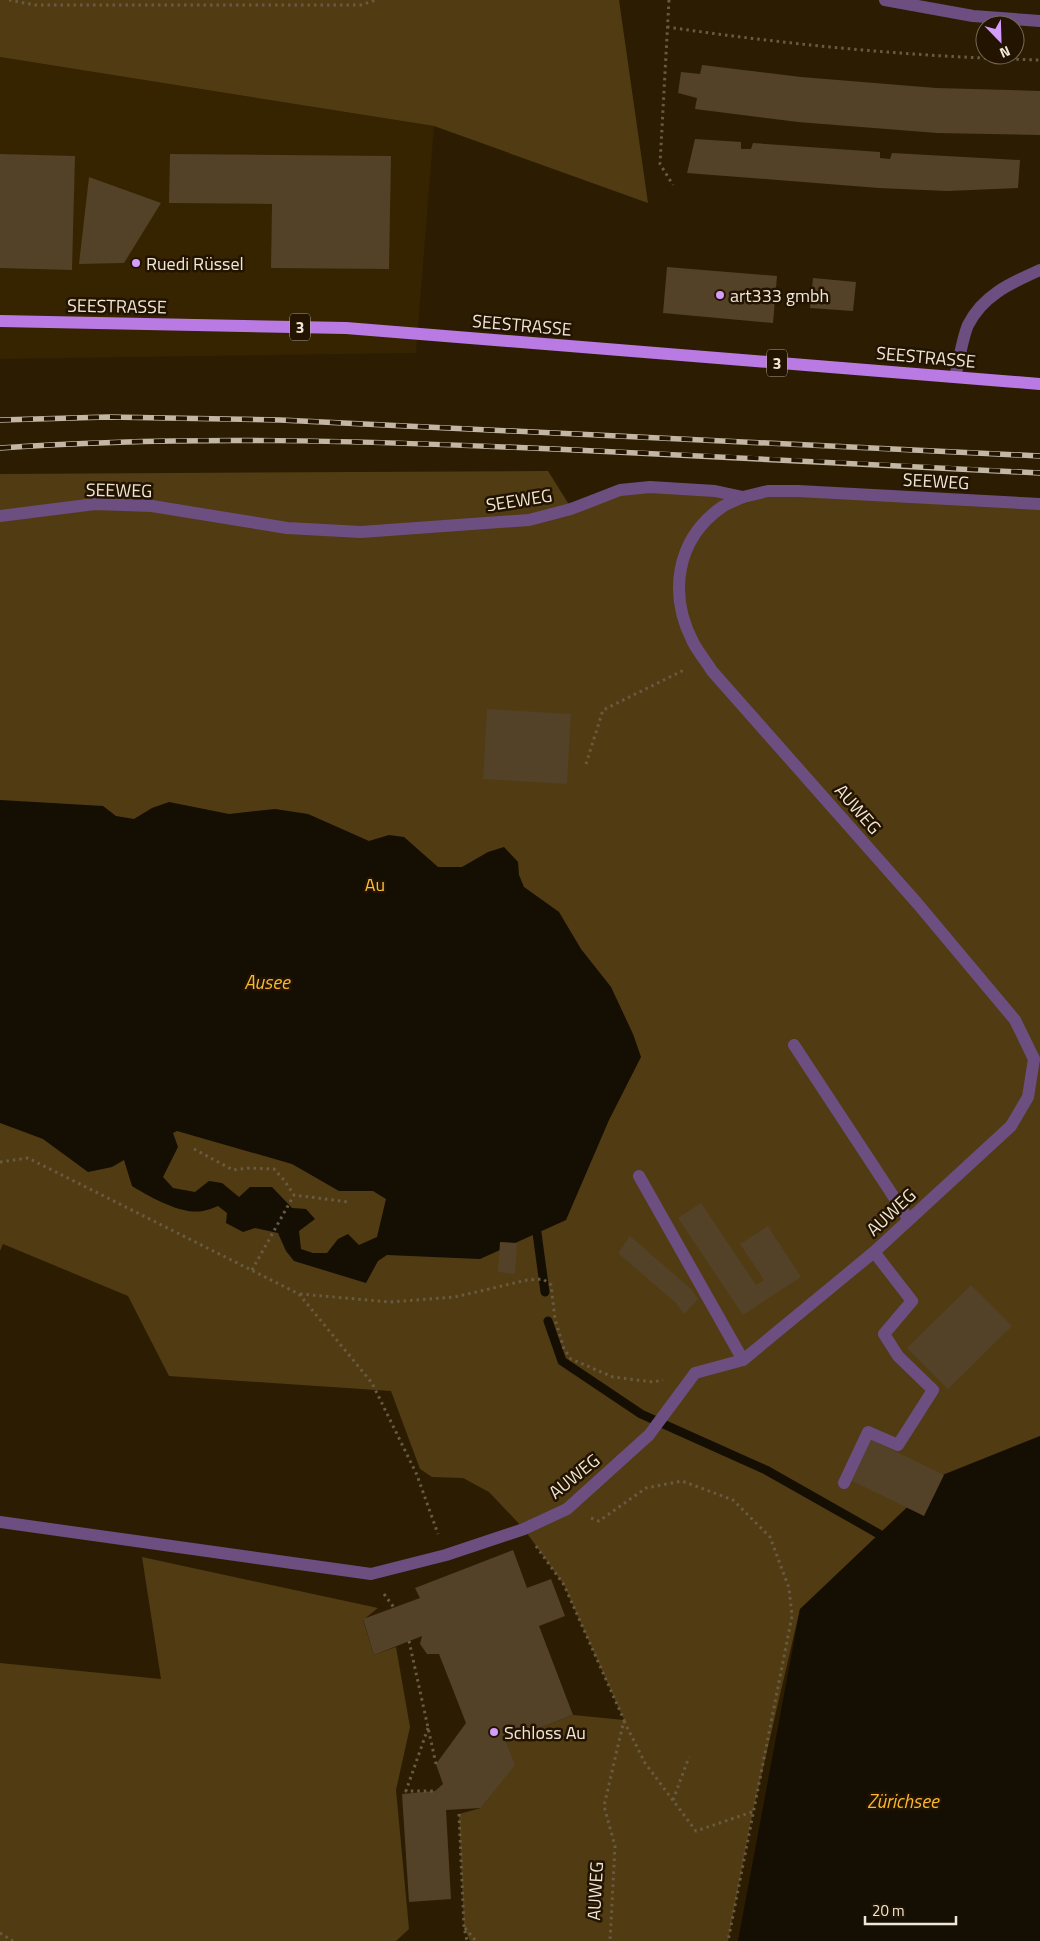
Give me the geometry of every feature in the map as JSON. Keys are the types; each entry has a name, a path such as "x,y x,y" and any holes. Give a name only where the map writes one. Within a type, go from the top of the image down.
{"main road":[{"name":"SEESTRASSE","path":"0,321 346,328 1040,384"}],"street":[{"path":"885,0 973,16 1040,21"},
{"path":"955,377 968,325 983,303 1004,286 1040,270"},
{"name":"SEEWEG","path":"0,516 94,504 152,506 287,528 361,532 529,520 571,509 620,490 650,486 716,491 743,497 768,491 788,491 1040,504"},
{"name":"AUWEG","path":"0,1522 371,1574 446,1555 524,1529 567,1508 649,1435 695,1373 743,1360 874,1252 1011,1126 1028,1098 1034,1059 1015,1020 917,902 712,671 693,643 679,602 678,584 681,565 689,545 702,524 722,506 743,497"},
{"path":"794,1045 909,1220"},
{"path":"639,1176 743,1360"},
{"path":"844,1483 868,1432 898,1445 933,1390 898,1356 884,1334 912,1301 874,1252"}],"path":[{"path":"9,0 35,5 361,5 376,0"},
{"path":"669,0 660,164 673,185"},
{"path":"667,27 766,41 898,54 1040,60"},
{"path":"586,764 603,710 704,659"},
{"path":"194,1149 233,1170 250,1168 274,1169 294,1195 348,1202"},
{"path":"0,1162 28,1158 299,1294 390,1302 455,1297 527,1280 543,1279 551,1285 555,1319 564,1348 571,1359 613,1378 652,1382 695,1373"},
{"path":"252,1270 294,1195"},
{"path":"299,1294 372,1384 417,1475 446,1555"},
{"path":"567,1508 599,1521 646,1488 682,1481 733,1500 770,1537 789,1588 792,1616 728,1941"},
{"path":"524,1529 564,1585 645,1763 696,1831 753,1811"},
{"path":"409,1641 436,1764"},
{"name":"AUWEG","path":"610,1941 615,1846 604,1806 624,1720"},
{"path":"428,1728 406,1791 435,1791"},
{"path":"673,1800 689,1757"},
{"path":"459,1814 466,1941"},
{"path":"464,1927 476,1941"},
{"path":"0,1932 13,1941"}],"shaded area":[{"path":"0,57 434,126 416,353 0,359"}],"green space":[{"path":"0,0 619,0 648,203 434,126 0,57"},
{"name":"Au","path":"548,471 568,503 593,500 620,490 768,491 1040,504 1040,1485 800,1609 753,1811 728,1941 470,1941 464,1927 459,1814 481,1808 514,1765 506,1741 573,1715 624,1720 564,1585 524,1529 489,1492 463,1478 432,1477 420,1469 391,1391 169,1376 128,1296 3,1244 0,1251 0,474"},
{"path":"142,1557 378,1608 363,1620 374,1655 396,1647 410,1727 396,1790 409,1929 396,1941 0,1941 0,1663 161,1679"}],"water":[{"name":"Ausee","path":"0,800 103,806 116,816 134,819 152,808 169,802 229,814 275,809 308,814 369,841 389,835 404,837 438,867 462,867 488,852 504,847 518,862 519,875 524,887 559,912 581,949 611,987 633,1034 641,1057 609,1120 566,1220 480,1259 387,1255 378,1261 366,1283 294,1261 286,1251 278,1233 255,1228 243,1232 226,1223 227,1213 218,1206 205,1211 194,1212 176,1208 157,1200 132,1186 124,1160 112,1167 88,1172 43,1139 0,1123","holes":["177,1131 292,1164 339,1191 373,1191 386,1199 377,1237 359,1245 348,1234 338,1239 327,1253 313,1253 301,1249 299,1231 315,1219 306,1209 292,1208 272,1187 250,1187 239,1197 222,1183 209,1181 195,1192 173,1188 163,1177 178,1147 173,1133"]},
{"name":"Zürichsee","path":"1040,1436 1040,1941 738,1941 800,1609 940,1476"}],"building":[{"path":"702,65 801,77 936,88 1040,91 1040,135 937,133 798,122 695,109 697,98 678,93 681,72 700,74"},
{"path":"695,139 741,142 741,149 751,149 753,143 880,152 880,158 890,159 892,153 1020,160 1018,188 947,191 879,188 687,173"},
{"path":"0,154 75,156 72,270 0,268"},
{"path":"170,154 391,156 389,269 271,268 272,204 169,203"},
{"path":"89,177 161,203 124,263 79,264"},
{"name":"art333 gmbh","path":"667,267 777,276 773,323 663,313"},
{"path":"813,278 856,282 853,311 810,308"},
{"path":"487,709 571,714 567,784 483,779"},
{"path":"701,1203 756,1285 764,1280 740,1244 768,1226 801,1277 743,1315 678,1218"},
{"path":"630,1236 691,1289 698,1299 684,1314 676,1303 618,1253"},
{"path":"500,1242 517,1243 515,1274 498,1272"},
{"path":"971,1285 1012,1326 948,1389 907,1348"},
{"path":"870,1439 944,1475 924,1516 850,1480"},
{"name":"Schloss Au","path":"513,1550 527,1588 551,1579 565,1616 539,1626 573,1715 506,1741 515,1765 481,1808 446,1810 451,1899 409,1902 402,1794 435,1791 443,1784 436,1764 466,1723 439,1654 427,1654 420,1644 422,1636 374,1655 363,1619 420,1598 415,1588"}],"waterway":[{"path":"537,1233 545,1292"},
{"path":"548,1321 562,1361 641,1414 766,1470 879,1534"}],"railway":[{"path":"0,420 108,417 280,420 1040,456"},
{"path":"0,448 208,440 346,442 485,446 1040,473"}],"place":[{"name":"Ruedi Rüssel","path":"136,263"},
{"name":"art333 gmbh","path":"720,295"},
{"name":"Schloss Au","path":"494,1732"}]}
